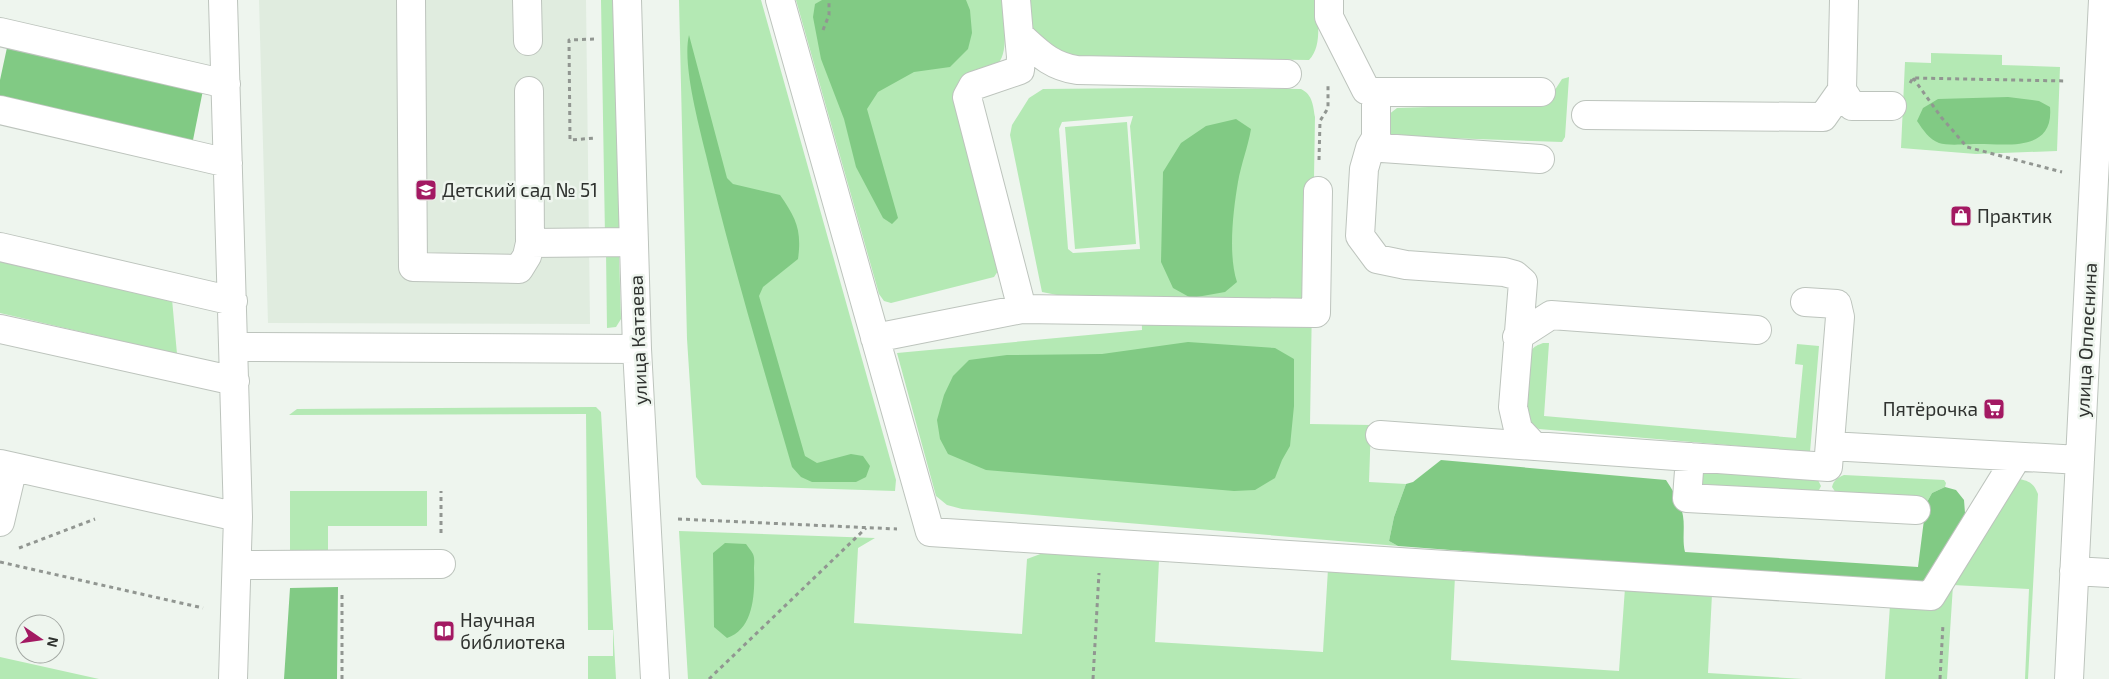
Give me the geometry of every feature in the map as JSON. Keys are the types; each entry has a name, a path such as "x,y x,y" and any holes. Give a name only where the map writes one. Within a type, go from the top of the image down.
{"street":[{"path":"223,0 238,517 233,679"},
{"path":"411,0 412,267 519,269 527,256 530,243 529,91"},
{"path":"527,0 528,41"},
{"name":"улица Катаева","path":"627,0 637,349 655,679"},
{"path":"780,0 930,532 1931,596 2017,457"},
{"path":"1016,0 1021,57 1020,70 973,86 967,97 1022,309"},
{"path":"1329,0 1329,18 1366,90 1376,92 1541,92"},
{"path":"1844,0 1842,90 1852,106 1892,106"},
{"name":"улица Оплеснина","path":"2069,679 2080,460 2098,323 2104,72 2103,0"},
{"path":"0,32 226,84"},
{"path":"1019,35 1049,62 1062,68 1077,70 1287,74"},
{"path":"1586,115 1823,117 1842,90"},
{"path":"1376,92 1376,138 1370,148 1364,169 1360,236 1377,259 1406,266 1504,272 1515,275 1523,282 1517,337 1513,407 1518,428 1534,446"},
{"path":"0,110 228,163"},
{"path":"1376,138 1382,148 1540,160"},
{"path":"876,338 1022,309 1316,313 1318,191"},
{"path":"530,243 634,242"},
{"path":"0,247 233,301"},
{"path":"1805,302 1837,304 1840,317 1825,505"},
{"path":"1517,337 1551,315 1757,330"},
{"path":"0,329 234,381"},
{"path":"234,347 637,349"},
{"path":"1380,435 1690,457 2017,457 2080,460"},
{"path":"1690,457 1687,498 1916,510"},
{"path":"0,522 7,466 238,517"},
{"path":"237,565 441,564"},
{"path":"2074,571 2109,573"}],"path":[{"path":"594,39 569,40 570,140 596,138"},
{"path":"1913,78 2066,81"},
{"path":"1892,106 1900,98 1913,78"},
{"path":"1913,78 1940,117 1967,147 2062,172"},
{"path":"1318,191 1320,122 1328,108 1328,82"},
{"path":"441,491 441,517"},
{"path":"18,549 97,518"},
{"path":"671,518 930,532"},
{"path":"709,679 867,528"},
{"path":"1093,679 1101,542"},
{"path":"0,562 236,616"},
{"path":"342,564 342,679"},
{"path":"1931,596 1945,606 1940,679"}],"shaded area":[{"name":"Детский сад № 51","path":"259,0 586,0 590,324 268,323"}],"green space":[{"path":"601,0 614,0 620,228 617,232 605,236"},
{"path":"679,0 761,0 896,480 895,491 702,485 696,477 687,339"},
{"path":"796,0 1002,0 1005,45 1000,61 989,69 969,76 1000,268 994,277 891,303 884,301 879,294"},
{"path":"822,0 966,0 970,10 972,33 968,49 950,67 914,72 878,92 867,109 898,218 892,224 883,218 856,167 844,119 821,59 813,17 815,4"},
{"path":"1029,0 1317,0 1318,40 1309,60 1074,57 1050,47 1035,34 1031,25"},
{"path":"689,35 727,178 733,184 780,195 794,218 798,232 798,259 763,287 759,296 805,456 817,463 851,454 863,456 870,466 866,477 856,482 812,482 801,477 792,467 736,272 699,128 689,78 687,47"},
{"path":"8,43 203,90 192,145 0,101 0,80"},
{"path":"1931,53 2002,55 2002,65 2060,67 2057,151 1976,154 1901,148 1905,62 1931,63"},
{"path":"1569,77 1565,137 1562,142 1392,136 1386,131 1388,115 1397,108 1523,104 1549,99 1562,79"},
{"path":"1043,89 1301,89 1308,94 1312,101 1315,117 1310,424 1371,425 1369,482 1406,484 1394,517 1389,541 1398,546 962,509 947,505 936,496 897,353 1142,330 1141,296 1057,295 1042,292 1010,135 1012,125 1029,98","holes":["1133,116 1130,126 1140,249 1073,253 1068,249 1059,129 1062,122"]},
{"path":"2008,97 2039,101 2050,107 2049,122 2045,132 2027,142 2015,144 1952,145 1939,143 1929,137 1917,121 1923,108 1938,99"},
{"path":"1236,119 1251,129 1239,175 1233,219 1232,246 1237,282 1225,292 1191,298 1173,288 1161,262 1163,172 1181,143 1206,126"},
{"path":"1127,122 1136,244 1075,249 1065,127"},
{"path":"606,251 619,254 621,319 616,327 607,328"},
{"path":"0,259 172,299 177,354 0,313"},
{"path":"1188,342 1275,348 1294,359 1294,406 1290,446 1275,478 1255,490 1234,491 986,470 948,454 940,439 937,420 944,395 953,376 969,360 1007,355 1102,354"},
{"path":"1543,343 1549,343 1544,416 1796,438 1803,365 1795,364 1797,344 1819,346 1810,452 1539,429 1528,418 1527,384 1531,351"},
{"path":"596,407 601,412 616,679 588,679 588,656 613,656 613,630 588,630 586,414 289,415 297,409"},
{"path":"1441,460 1666,480 1682,511 1685,552 1918,567 1926,504 1932,493 1945,487 1956,490 1964,500 1965,513 1963,526 1948,557 1921,586 1398,546 1389,541 1394,517 1406,484 1413,482"},
{"path":"1700,470 1818,480 1821,486 1817,494 1700,486"},
{"path":"1844,475 1944,480 1946,483 1945,487 1932,493 1926,504 1836,493 1832,487 1836,479"},
{"path":"2019,479 2031,483 2038,494 2028,679 2025,679 2029,589 1953,585 1947,679 1885,679 1890,605"},
{"path":"290,491 427,491 427,526 328,526 328,557 290,557"},
{"path":"679,531 875,538 858,548 854,623 1022,634 1027,559 1043,553 1159,560 1155,642 1323,652 1328,569 1455,576 1451,660 1619,671 1625,588 1712,594 1708,673 1803,679 688,679"},
{"path":"725,543 746,544 754,557 754,589 748,619 743,627 727,638 714,627 713,553"},
{"path":"338,587 337,679 284,679 290,588"},
{"path":"0,657 15,660 15,664 32,664 99,679 0,679"}],"place":[{"name":"Детский сад № 51","path":"426,190"},
{"name":"Практик","path":"1961,216"},
{"name":"Пятёрочка","path":"1994,409"},
{"name":"Научная библиотека","path":"444,631"}]}
